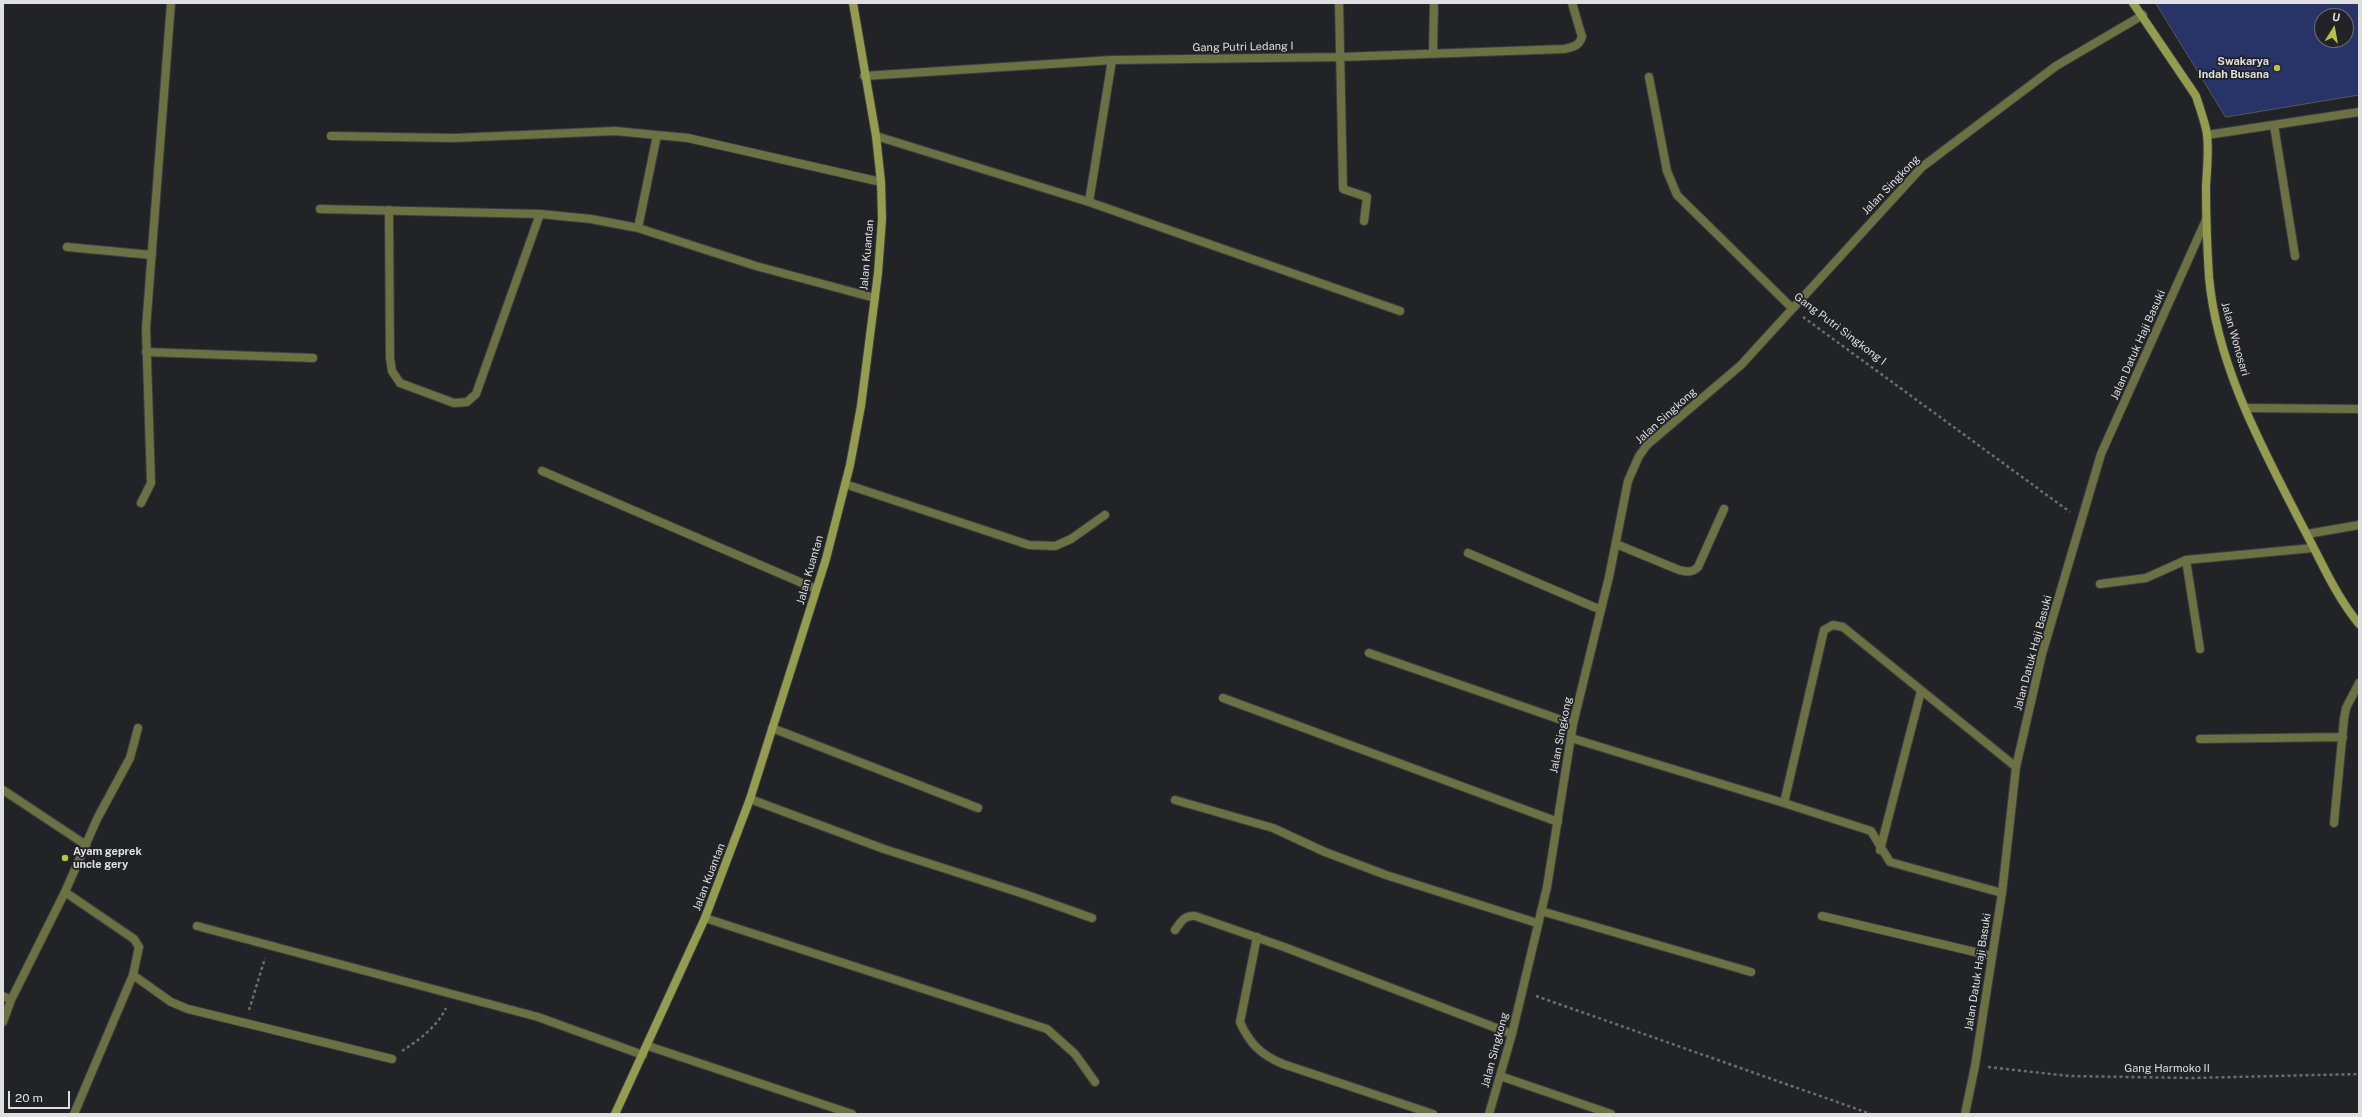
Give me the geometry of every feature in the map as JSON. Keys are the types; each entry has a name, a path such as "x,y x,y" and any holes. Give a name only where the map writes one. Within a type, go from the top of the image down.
{"street":[{"path":"141,503 150,483 146,352 171,3"},
{"name":"Jalan Kuantan","path":"615,1114 648,1046 705,918 750,799 816,589 845,484 861,406 875,298 882,219 881,182 876,136 864,76 853,3"},
{"path":"1339,3 1343,189 1368,198 1364,221"},
{"path":"1433,53 1434,3"},
{"name":"Gang Putri Ledang I","path":"864,76 1112,60 1341,57 1564,49 1581,43 1582,37 1572,3"},
{"name":"Jalan Wonosari","path":"2133,3 2143,15 2196,96 2207,135 2206,220 2214,315 2246,408 2281,485 2335,592 2359,624"},
{"name":"Jalan Singkong","path":"1489,1114 1512,1034 1537,923 1547,887 1573,724 1616,544 1628,481 1639,456 1647,445 1741,365 1922,167 2056,66 2143,15"},
{"path":"1089,202 1112,60"},
{"name":"Gang Putri Singkong I","path":"1649,77 1667,171 1677,195 1792,308"},
{"path":"2207,135 2359,112"},
{"path":"2274,125 2295,256"},
{"path":"331,136 454,138 615,131 688,138 881,182"},
{"path":"638,228 657,135"},
{"path":"876,136 1089,202 1400,311"},
{"path":"320,209 540,214 591,219 638,228 756,266 875,298"},
{"path":"389,210 390,358 392,371 400,383 454,403 467,402 476,394 540,214"},
{"name":"Jalan Datuk Haji Basuki","path":"1965,1114 1975,1066 2002,893 2016,767 2042,654 2101,454 2206,220"},
{"path":"67,247 152,254"},
{"path":"146,352 313,358"},
{"path":"2246,408 2359,408"},
{"path":"542,471 816,589"},
{"path":"845,484 1029,545 1054,546 1071,539 1105,515"},
{"path":"1616,544 1679,570 1688,572 1698,567 1724,509"},
{"path":"2307,534 2359,525"},
{"path":"2100,584 2146,578 2186,560 2313,548"},
{"path":"1468,553 1601,610"},
{"path":"2186,560 2200,649"},
{"path":"1784,803 1824,630 1833,625 1843,627 2016,767"},
{"path":"1369,653 1573,724"},
{"path":"2334,823 2346,708 2359,683"},
{"path":"1880,850 1921,691"},
{"path":"1223,698 1558,822"},
{"path":"3,1022 11,1000 130,758 138,728"},
{"path":"772,728 978,808"},
{"path":"2200,739 2343,737"},
{"path":"1571,738 1871,831 1880,850 1890,862 2002,893"},
{"path":"3,790 86,845"},
{"path":"750,799 884,849 1027,895 1092,918"},
{"path":"1175,800 1273,828 1386,875 1537,923"},
{"path":"65,892 134,939 139,947 139,956 133,975 74,1114"},
{"path":"1540,911 1751,972"},
{"path":"1175,930 1188,915 1195,916 1257,937 1512,1034"},
{"path":"1822,916 1992,956"},
{"path":"705,918 1047,1029 1075,1054 1095,1082"},
{"path":"197,926 545,1020 643,1055"},
{"path":"1257,937 1240,1022 1246,1035 1257,1049 1268,1058 1283,1064 1434,1114"},
{"path":"133,975 179,1006 392,1059"},
{"path":"3,996 11,1000"},
{"path":"648,1046 852,1114"},
{"path":"1500,1076 1611,1114"}],"path":[{"name":"Gang Putri Singkong I","path":"1792,308 2082,521"},
{"path":"245,1022 268,946"},
{"path":"1522,992 1561,1004 1871,1114"},
{"path":"392,1059 429,1032 442,1017 452,994"},
{"name":"Gang Harmoko II","path":"1975,1066 2069,1076 2192,1078 2359,1074"}],"building":[{"name":"Swakarya Indah Busana","path":"2156,3 2359,3 2359,95 2226,117"}],"place":[{"name":"Swakarya Indah Busana","path":"2277,68"},
{"name":"Ayam geprek uncle gery","path":"65,858"}]}
